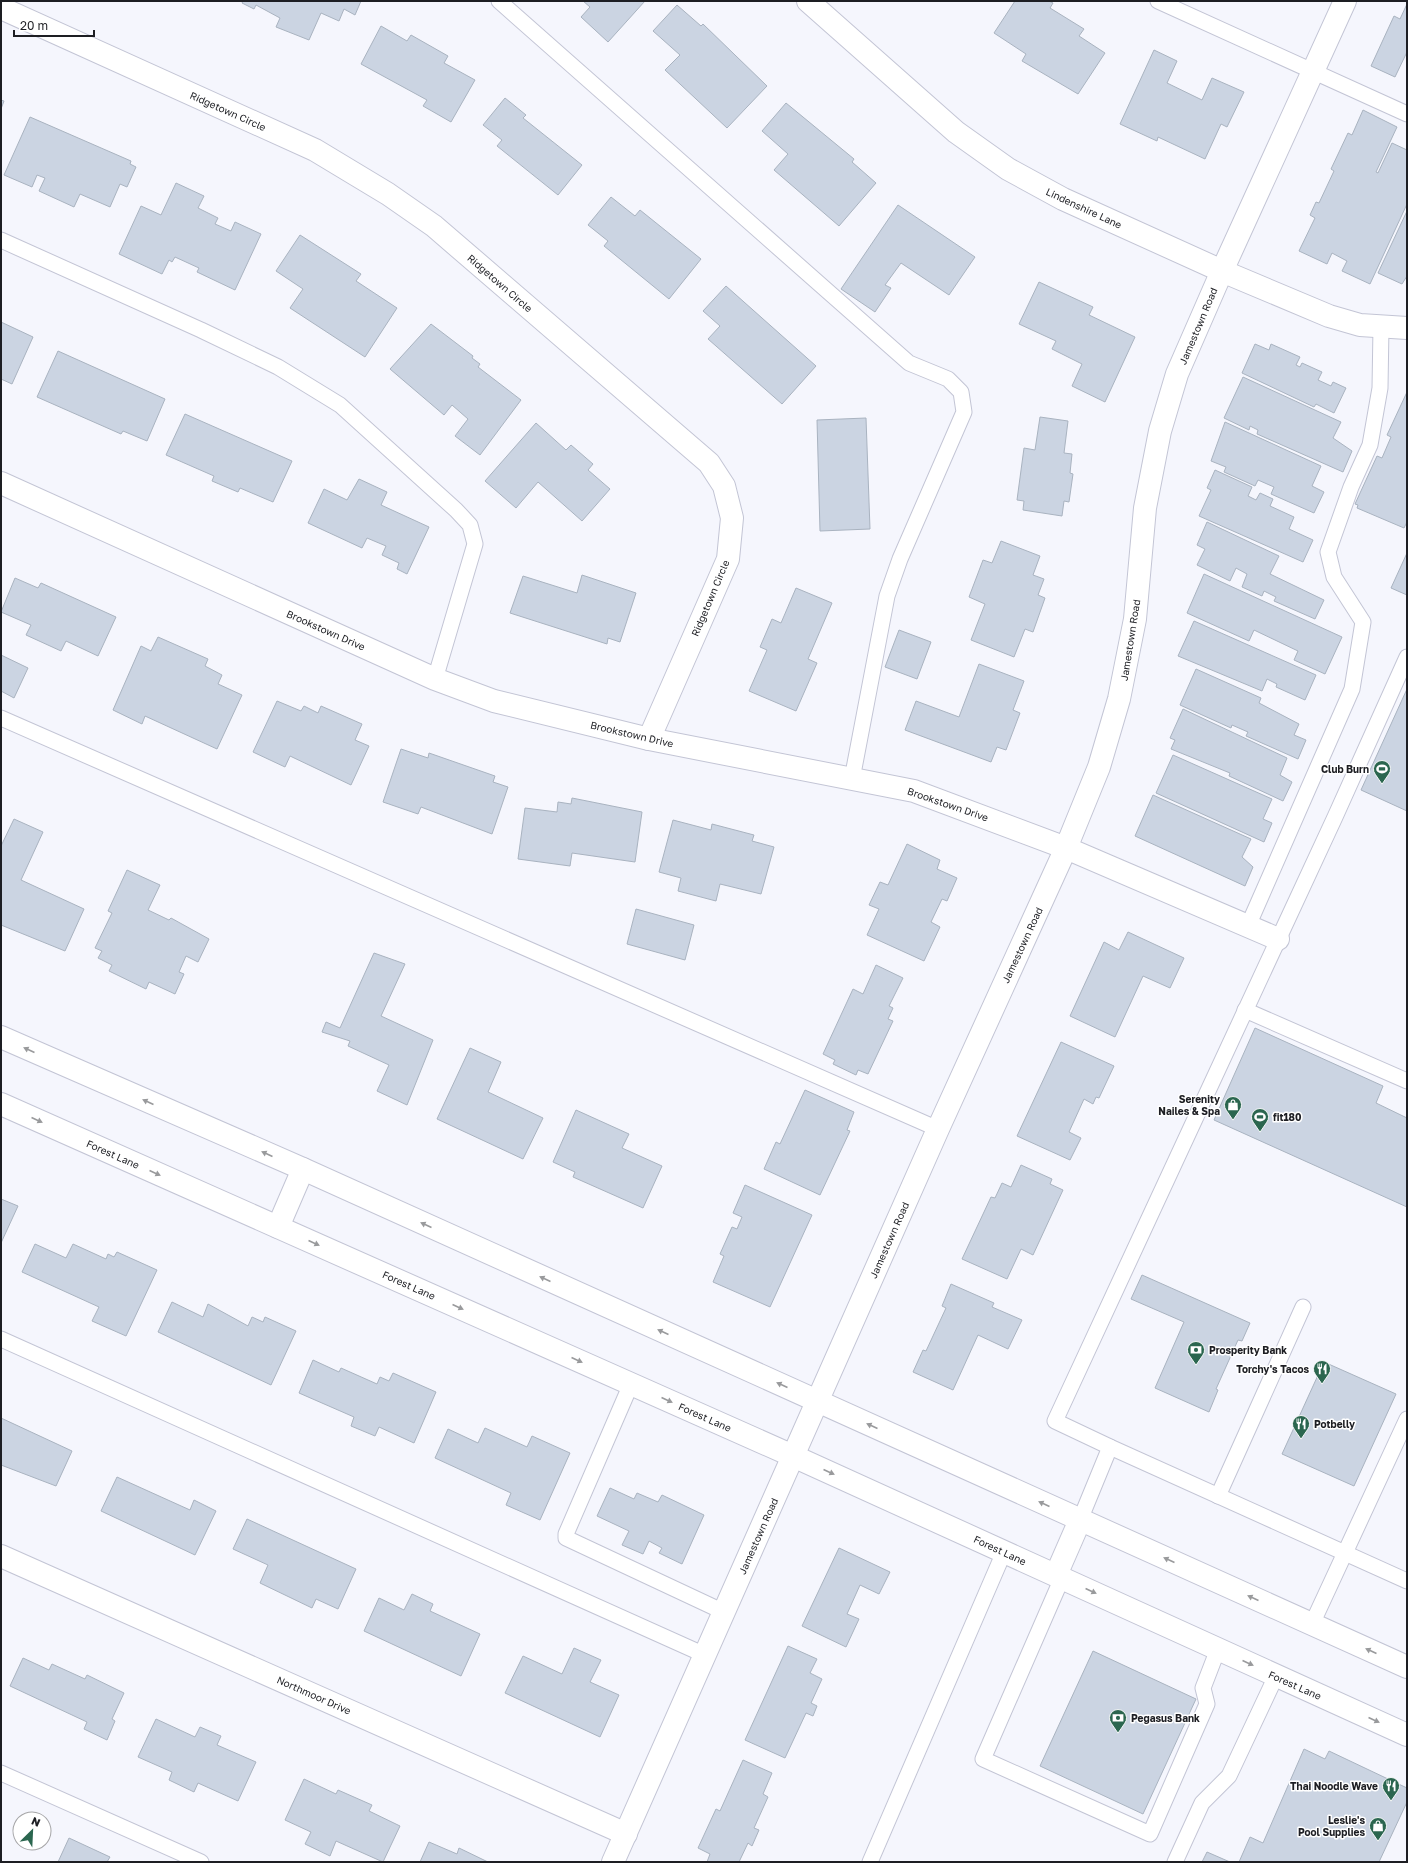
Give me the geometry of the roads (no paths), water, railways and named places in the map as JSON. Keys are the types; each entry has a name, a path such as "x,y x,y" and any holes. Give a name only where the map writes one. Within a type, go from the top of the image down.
{"street":[{"name":"Lindenshire Lane","path":"808,1 956,132 1008,169 1063,199 1222,271 1328,316 1360,325 1407,328"},
{"name":"Jamestown Road","path":"613,1862 938,1129 1066,848 1098,767 1119,699 1135,619 1145,508 1160,431 1177,374 1222,271 1345,1"},
{"name":"Ridgetown Circle","path":"1,8 315,150 388,194 434,226 709,463 724,486 732,518 728,559 649,739"},
{"name":"Brookstown Drive","path":"1,483 435,679 494,700 649,739 914,791 1066,848 1278,939"},
{"path":"1,1037 303,1169 1407,1667"},
{"name":"Forest Lane","path":"1,1104 793,1456 1407,1735"},
{"path":"278,1227 303,1169"},
{"path":"1059,1577 1080,1520"},
{"name":"Northmoor Drive","path":"1,1556 626,1834"}],"lane":[{"path":"499,1 909,363 948,379 961,392 964,412 900,559 887,596 852,779"},
{"path":"1158,1 1407,114"},
{"path":"1,240 202,330 278,367 340,405 456,510 470,525 475,544 435,679"},
{"path":"1248,926 1352,689 1364,622 1334,577 1328,552 1351,486 1370,445 1380,388 1381,327"},
{"path":"1407,657 1055,1421 1407,1581"},
{"path":"1,718 938,1129"},
{"path":"1245,1010 1407,1081"},
{"path":"1218,1496 1303,1307"},
{"path":"1,1339 706,1655"},
{"path":"631,1384 566,1534 566,1538 724,1612"},
{"path":"1312,1624 1407,1419"},
{"path":"1080,1520 1110,1447"},
{"path":"870,1862 1004,1552"},
{"path":"1059,1577 983,1758 1150,1834 1207,1704 1203,1688 1218,1650"},
{"path":"1175,1862 1202,1803 1229,1776 1276,1676"},
{"path":"1,1773 201,1862"}],"place":[{"name":"Club Burn","path":"1382,784"},
{"name":"Serenity Nailes & Spa","path":"1233,1120"},
{"name":"fit180","path":"1260,1132"},
{"name":"Prosperity Bank","path":"1196,1365"},
{"name":"Torchy's Tacos","path":"1322,1384"},
{"name":"Potbelly","path":"1301,1439"},
{"name":"Pegasus Bank","path":"1118,1733"},
{"name":"Thai Noodle Wave","path":"1391,1801"},
{"name":"Leslie's Pool Supplies","path":"1378,1841"}]}
